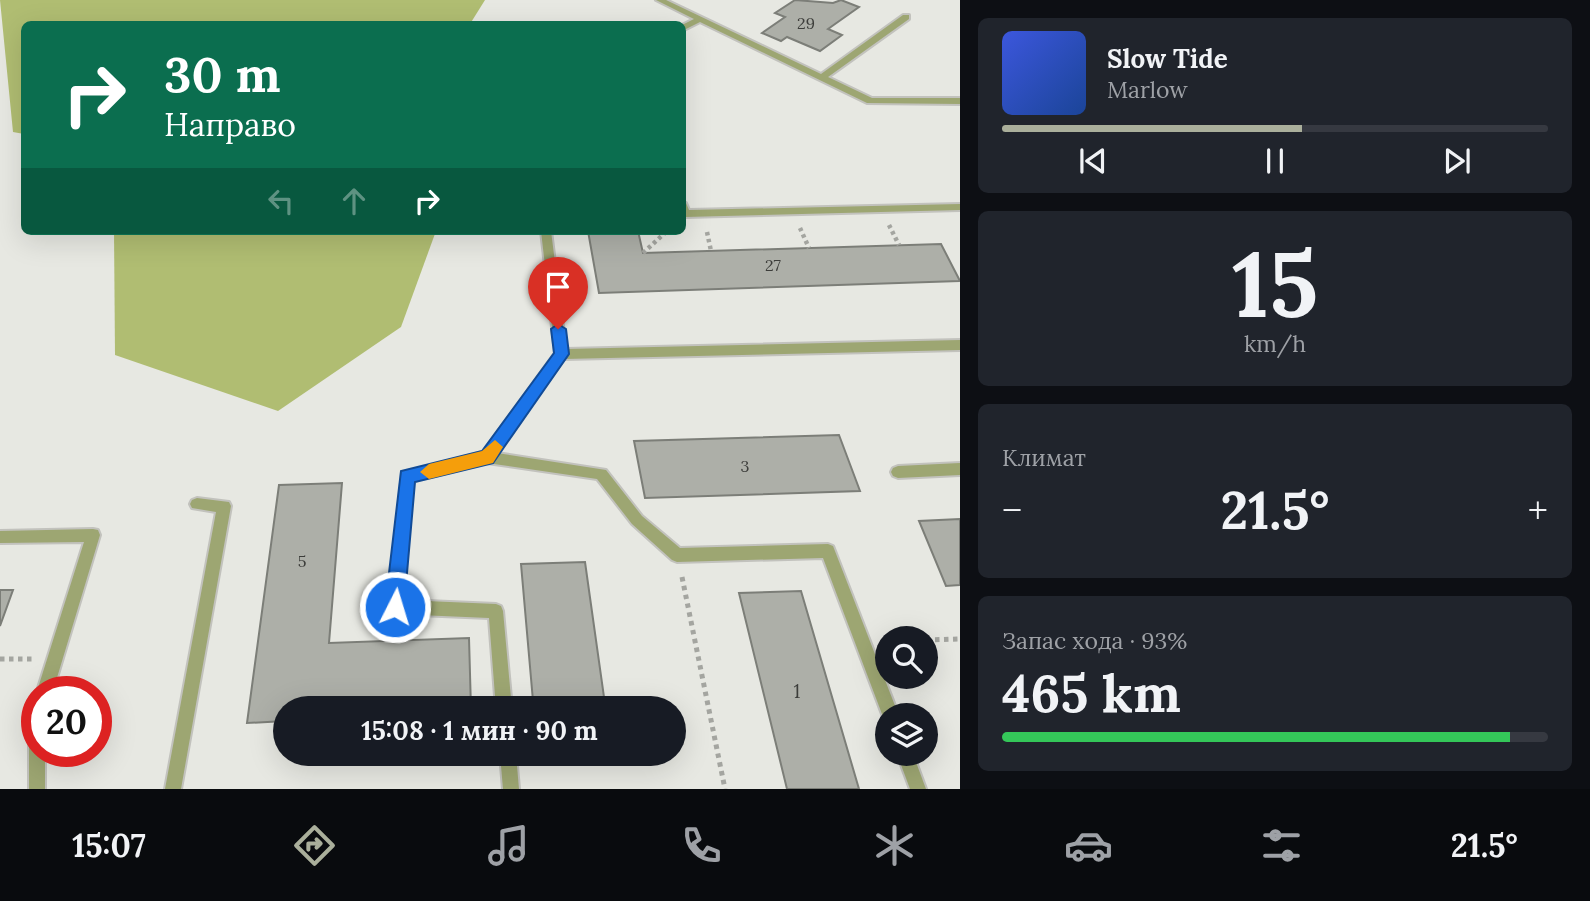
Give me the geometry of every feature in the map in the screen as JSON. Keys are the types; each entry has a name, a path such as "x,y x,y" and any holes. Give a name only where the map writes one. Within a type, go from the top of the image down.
{"lane":[{"path":"660,0 870,101 960,101"},
{"path":"821,78 906,17"},
{"path":"686,27 700,19"},
{"path":"686,214 960,207"},
{"path":"487,457 561,354 546,235"},
{"path":"561,354 960,345"},
{"path":"503,696 496,611 395,607 407,477 487,457 600,474 637,520 677,555 828,551 886,703"},
{"path":"898,472 960,469"},
{"path":"173,789 224,506 197,504"},
{"path":"0,537 93,535 50,676"},
{"path":"509,766 511,789"},
{"path":"909,766 918,789"},
{"path":"37,767 37,789"}],"path":[{"path":"643,253 663,235"},
{"path":"895,236 899,245"},
{"path":"677,555 725,789"},
{"path":"938,640 960,639"},
{"path":"0,659 55,658"}],"green space":[{"path":"0,0 485,0 472,21 21,21 21,133 13,132"},
{"path":"114,235 435,235 401,327 278,411 115,355"}],"building":[{"path":"795,0 833,3 841,0 859,7 828,29 842,35 820,51 787,37 781,41 762,33 785,17 775,13"},
{"path":"589,235 639,235 643,253 941,244 960,281 599,293"},
{"path":"839,435 860,491 645,498 634,441"},
{"path":"342,483 329,643 469,638 471,696 273,696 273,722 247,723 279,485"},
{"path":"960,519 960,585 946,586 919,521"},
{"path":"585,562 604,696 533,696 521,564"},
{"path":"0,590 13,590 0,626"},
{"path":"801,591 859,789 787,789 739,593"}],"slow traffic":[{"path":"429,472 487,457 495,447"}],"route":[{"path":"395,607 407,477 487,457 561,354 558,329"}]}
